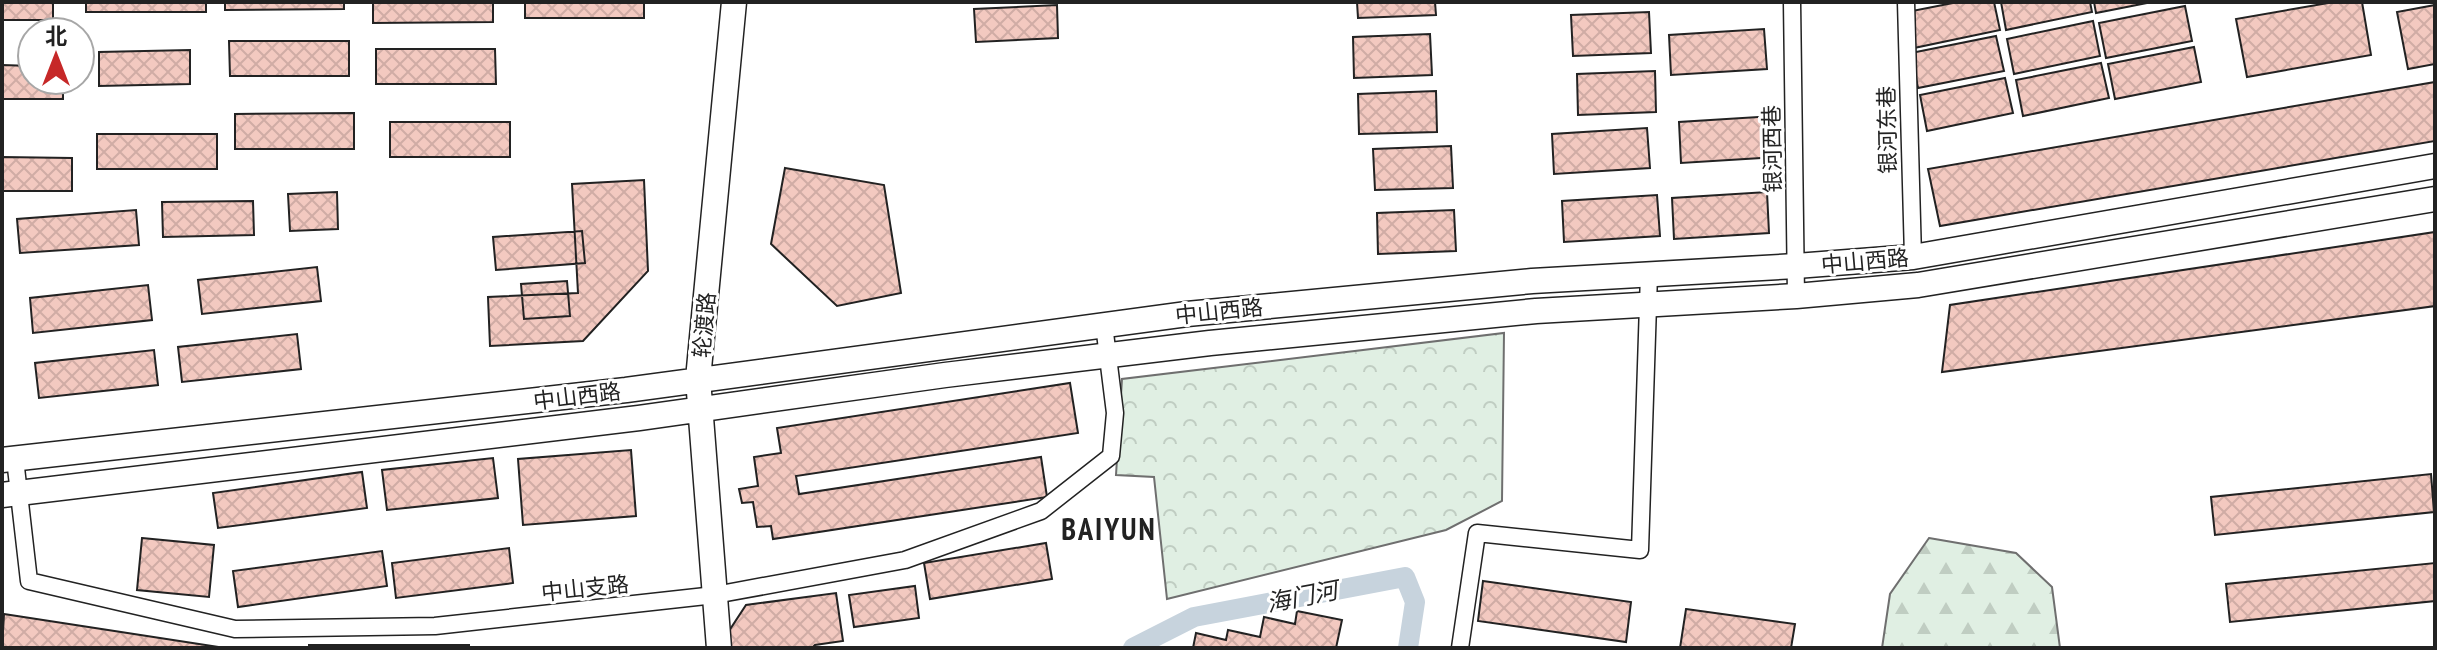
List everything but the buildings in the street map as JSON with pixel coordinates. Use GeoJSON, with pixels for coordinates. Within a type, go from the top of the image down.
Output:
{"type":"FeatureCollection","features":[{"type":"Feature","properties":{"kind":"main road","name":"轮渡路"},"geometry":{"type":"LineString","coordinates":[[719,648],[698,379],[734,2]]}},
{"type":"Feature","properties":{"kind":"main road","name":"中山西路"},"geometry":{"type":"LineString","coordinates":[[9,460],[626,390],[1187,314],[1532,281],[1913,257],[2435,166]]}},
{"type":"Feature","properties":{"kind":"main road","name":"中山西路"},"geometry":{"type":"LineString","coordinates":[[10,494],[700,410],[1226,341],[1536,311],[1796,296],[1918,285],[2435,199]]}},
{"type":"Feature","properties":{"kind":"street","name":"银河西巷"},"geometry":{"type":"LineString","coordinates":[[1792,2],[1796,296]]}},
{"type":"Feature","properties":{"kind":"street","name":"银河东巷"},"geometry":{"type":"LineString","coordinates":[[1906,2],[1913,257]]}},
{"type":"Feature","properties":{"kind":"street"},"geometry":{"type":"LineString","coordinates":[[1460,648],[1477,533],[1640,550],[1649,274]]}},
{"type":"Feature","properties":{"kind":"street","name":"中山支路"},"geometry":{"type":"LineString","coordinates":[[9,460],[10,494],[29,581],[235,629],[435,626],[715,595],[905,560],[1041,511],[1111,456],[1115,413],[1104,325]]}},
{"type":"Feature","properties":{"kind":"green space"},"geometry":{"type":"Polygon","coordinates":[[[1504,333],[1502,501],[1446,530],[1167,599],[1154,477],[1116,475],[1122,379],[1504,333]]]}},
{"type":"Feature","properties":{"kind":"green space"},"geometry":{"type":"Polygon","coordinates":[[[1929,538],[2016,553],[2052,587],[2060,648],[1882,648],[1890,594],[1929,538]]]}},
{"type":"Feature","properties":{"kind":"waterway","name":"海门河"},"geometry":{"type":"LineString","coordinates":[[1133,648],[1194,617],[1405,577],[1415,602],[1408,648]]}},
{"type":"Feature","properties":{"kind":"district","name":"BAIYUN"},"geometry":{"type":"Point","coordinates":[1109,530]}}]}
